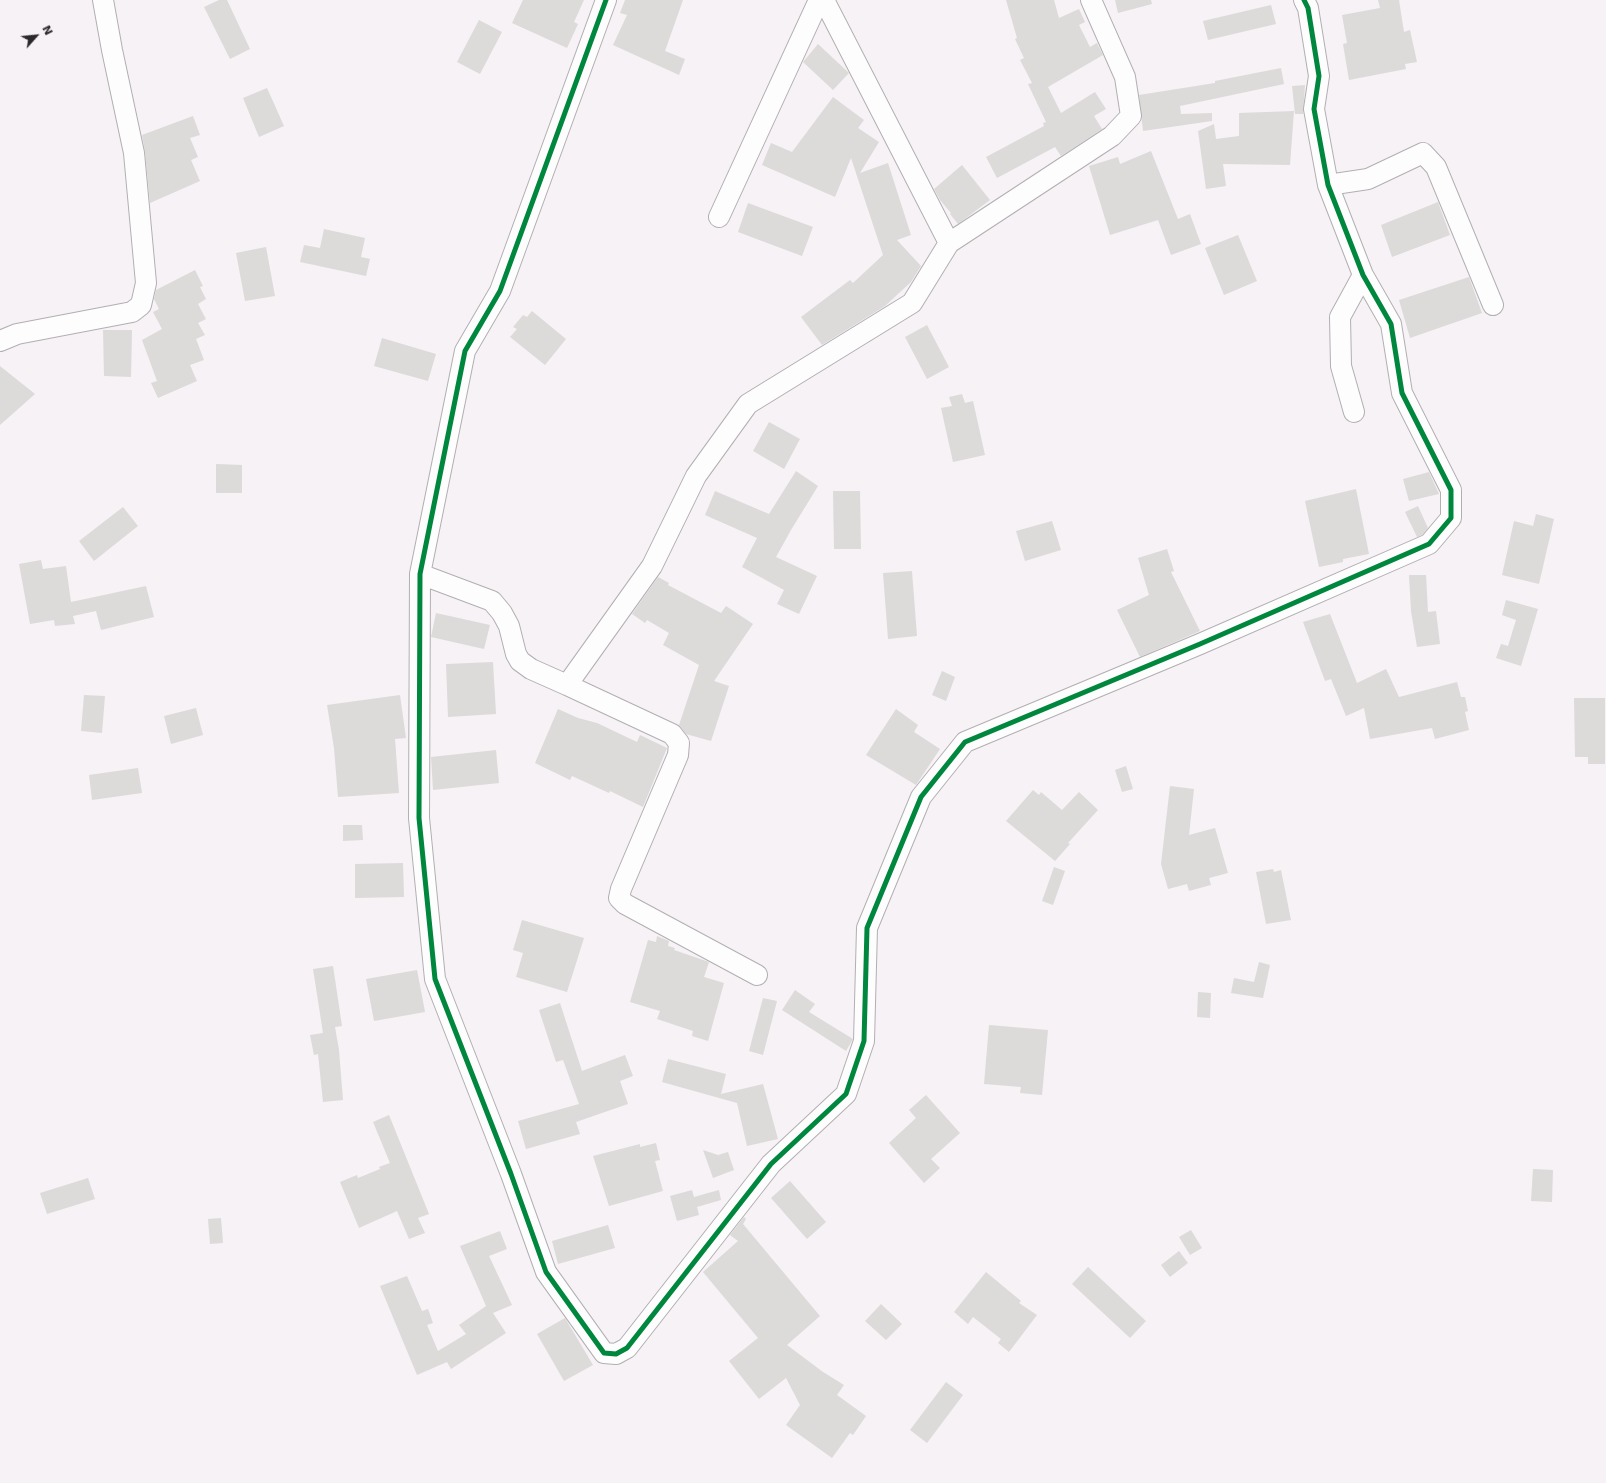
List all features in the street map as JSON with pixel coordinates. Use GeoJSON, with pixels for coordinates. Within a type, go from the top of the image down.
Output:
{"type":"FeatureCollection","features":[{"type":"Feature","properties":{"kind":"street"},"geometry":{"type":"LineString","coordinates":[[0,341],[17,334],[132,312],[141,306],[146,284],[134,153],[103,0]]}},
{"type":"Feature","properties":{"kind":"street"},"geometry":{"type":"LineString","coordinates":[[606,0],[500,291],[465,351],[420,574],[419,818],[435,979],[511,1174],[546,1272],[604,1353],[616,1354],[627,1348],[771,1164],[846,1094],[864,1041],[867,928],[921,797],[966,742],[1200,644],[1429,544],[1451,518],[1451,490],[1402,392],[1391,324],[1363,276],[1328,185],[1314,109],[1319,76],[1308,8],[1304,0]]}},
{"type":"Feature","properties":{"kind":"street"},"geometry":{"type":"LineString","coordinates":[[720,217],[819,0]]}},
{"type":"Feature","properties":{"kind":"street"},"geometry":{"type":"LineString","coordinates":[[824,0],[949,243]]}},
{"type":"Feature","properties":{"kind":"street"},"geometry":{"type":"LineString","coordinates":[[567,685],[652,566],[696,476],[748,404],[912,303],[949,243],[1112,136],[1131,116],[1126,78],[1091,0]]}},
{"type":"Feature","properties":{"kind":"street"},"geometry":{"type":"LineString","coordinates":[[1328,185],[1368,179],[1423,153],[1436,167],[1493,305]]}},
{"type":"Feature","properties":{"kind":"street"},"geometry":{"type":"LineString","coordinates":[[1354,412],[1341,366],[1340,317],[1363,276]]}},
{"type":"Feature","properties":{"kind":"street"},"geometry":{"type":"LineString","coordinates":[[420,574],[492,601],[502,613],[509,626],[516,654],[520,661],[531,669],[672,734],[679,744],[678,755],[621,889],[619,898],[625,904],[757,975]]}},
{"type":"Feature","properties":{"kind":"building"},"geometry":{"type":"Polygon","coordinates":[[[219,0],[227,0],[250,49],[230,59],[204,7],[219,0]]]}},
{"type":"Feature","properties":{"kind":"building"},"geometry":{"type":"Polygon","coordinates":[[[523,0],[584,0],[574,22],[578,24],[567,48],[512,23],[523,0]]]}},
{"type":"Feature","properties":{"kind":"building"},"geometry":{"type":"Polygon","coordinates":[[[625,0],[683,0],[665,51],[685,59],[679,75],[613,45],[627,15],[620,13],[625,0]]]}},
{"type":"Feature","properties":{"kind":"building"},"geometry":{"type":"Polygon","coordinates":[[[1006,0],[1054,0],[1059,18],[1079,9],[1085,22],[1079,25],[1090,47],[1097,43],[1103,55],[1048,87],[1061,113],[1095,92],[1106,109],[1094,116],[1102,129],[1061,156],[1055,147],[997,178],[986,157],[1044,126],[1043,123],[1046,122],[1028,84],[1032,83],[1020,60],[1024,58],[1015,39],[1017,38],[1006,0]]]}},
{"type":"Feature","properties":{"kind":"building"},"geometry":{"type":"Polygon","coordinates":[[[1115,0],[1151,0],[1152,4],[1118,13],[1115,0]]]}},
{"type":"Feature","properties":{"kind":"building"},"geometry":{"type":"Polygon","coordinates":[[[1378,0],[1399,0],[1404,32],[1410,30],[1417,62],[1405,64],[1406,69],[1349,80],[1343,44],[1347,43],[1342,15],[1380,8],[1378,0]]]}},
{"type":"Feature","properties":{"kind":"building"},"geometry":{"type":"Polygon","coordinates":[[[1271,5],[1276,24],[1208,40],[1203,21],[1271,5]]]}},
{"type":"Feature","properties":{"kind":"building"},"geometry":{"type":"Polygon","coordinates":[[[479,20],[502,32],[480,74],[457,62],[479,20]]]}},
{"type":"Feature","properties":{"kind":"building"},"geometry":{"type":"Polygon","coordinates":[[[818,44],[849,73],[833,90],[803,62],[818,44]]]}},
{"type":"Feature","properties":{"kind":"building"},"geometry":{"type":"Polygon","coordinates":[[[1281,68],[1284,84],[1180,106],[1181,114],[1212,113],[1212,121],[1143,131],[1139,95],[1215,83],[1215,81],[1281,68]]]}},
{"type":"Feature","properties":{"kind":"building"},"geometry":{"type":"Polygon","coordinates":[[[1305,85],[1303,114],[1295,114],[1292,86],[1305,85]]]}},
{"type":"Feature","properties":{"kind":"building"},"geometry":{"type":"Polygon","coordinates":[[[267,88],[284,126],[259,137],[243,98],[267,88]]]}},
{"type":"Feature","properties":{"kind":"building"},"geometry":{"type":"Polygon","coordinates":[[[833,97],[864,120],[858,128],[879,142],[860,173],[888,163],[911,235],[897,240],[921,266],[911,282],[885,306],[822,345],[801,317],[850,280],[853,283],[883,255],[851,158],[835,197],[762,165],[771,143],[792,152],[833,97]]]}},
{"type":"Feature","properties":{"kind":"building"},"geometry":{"type":"Polygon","coordinates":[[[1294,111],[1290,165],[1223,164],[1226,186],[1206,189],[1198,131],[1214,124],[1216,139],[1239,136],[1239,113],[1294,111]]]}},
{"type":"Feature","properties":{"kind":"building"},"geometry":{"type":"Polygon","coordinates":[[[193,116],[200,135],[190,138],[198,157],[191,160],[200,181],[150,203],[142,135],[193,116]]]}},
{"type":"Feature","properties":{"kind":"building"},"geometry":{"type":"Polygon","coordinates":[[[1151,151],[1178,219],[1190,214],[1201,244],[1171,255],[1158,220],[1110,235],[1089,166],[1118,157],[1120,164],[1151,151]]]}},
{"type":"Feature","properties":{"kind":"building"},"geometry":{"type":"Polygon","coordinates":[[[962,165],[990,200],[958,224],[940,200],[934,189],[962,165]]]}},
{"type":"Feature","properties":{"kind":"building"},"geometry":{"type":"Polygon","coordinates":[[[1438,202],[1450,235],[1392,257],[1381,225],[1438,202]]]}},
{"type":"Feature","properties":{"kind":"building"},"geometry":{"type":"Polygon","coordinates":[[[748,203],[813,227],[802,256],[738,232],[748,203]]]}},
{"type":"Feature","properties":{"kind":"building"},"geometry":{"type":"Polygon","coordinates":[[[324,229],[365,238],[361,257],[370,259],[366,276],[300,262],[304,245],[320,248],[324,229]]]}},
{"type":"Feature","properties":{"kind":"building"},"geometry":{"type":"Polygon","coordinates":[[[1238,235],[1257,281],[1224,295],[1205,248],[1238,235]]]}},
{"type":"Feature","properties":{"kind":"building"},"geometry":{"type":"Polygon","coordinates":[[[266,247],[275,296],[245,301],[236,253],[266,247]]]}},
{"type":"Feature","properties":{"kind":"building"},"geometry":{"type":"Polygon","coordinates":[[[195,270],[203,286],[200,287],[206,299],[198,304],[206,319],[198,323],[205,335],[196,339],[204,360],[190,365],[197,381],[158,398],[151,383],[157,381],[142,340],[162,329],[153,312],[159,309],[154,299],[156,290],[195,270]]]}},
{"type":"Feature","properties":{"kind":"building"},"geometry":{"type":"Polygon","coordinates":[[[1469,277],[1482,313],[1410,338],[1399,300],[1469,277]]]}},
{"type":"Feature","properties":{"kind":"building"},"geometry":{"type":"Polygon","coordinates":[[[532,311],[566,339],[545,365],[510,337],[517,329],[513,327],[523,315],[527,317],[532,311]]]}},
{"type":"Feature","properties":{"kind":"building"},"geometry":{"type":"Polygon","coordinates":[[[927,325],[949,367],[927,379],[905,337],[927,325]]]}},
{"type":"Feature","properties":{"kind":"building"},"geometry":{"type":"Polygon","coordinates":[[[103,330],[132,330],[131,377],[104,376],[103,330]]]}},
{"type":"Feature","properties":{"kind":"building"},"geometry":{"type":"Polygon","coordinates":[[[382,338],[436,354],[428,381],[374,366],[382,338]]]}},
{"type":"Feature","properties":{"kind":"building"},"geometry":{"type":"Polygon","coordinates":[[[0,366],[35,394],[0,425],[0,366]]]}},
{"type":"Feature","properties":{"kind":"building"},"geometry":{"type":"Polygon","coordinates":[[[962,394],[965,403],[973,401],[985,455],[953,462],[941,408],[952,406],[949,397],[962,394]]]}},
{"type":"Feature","properties":{"kind":"building"},"geometry":{"type":"Polygon","coordinates":[[[769,422],[800,439],[784,469],[753,451],[769,422]]]}},
{"type":"Feature","properties":{"kind":"building"},"geometry":{"type":"Polygon","coordinates":[[[216,464],[242,465],[242,493],[216,493],[216,464]]]}},
{"type":"Feature","properties":{"kind":"building"},"geometry":{"type":"Polygon","coordinates":[[[796,471],[818,486],[776,557],[817,576],[799,614],[777,604],[784,590],[742,567],[757,538],[705,515],[715,491],[769,514],[796,471]]]}},
{"type":"Feature","properties":{"kind":"building"},"geometry":{"type":"Polygon","coordinates":[[[1429,472],[1439,494],[1409,501],[1403,479],[1429,472]]]}},
{"type":"Feature","properties":{"kind":"building"},"geometry":{"type":"Polygon","coordinates":[[[1356,489],[1369,554],[1343,559],[1343,562],[1319,567],[1305,501],[1356,489]]]}},
{"type":"Feature","properties":{"kind":"building"},"geometry":{"type":"Polygon","coordinates":[[[833,491],[860,491],[861,549],[834,549],[833,491]]]}},
{"type":"Feature","properties":{"kind":"building"},"geometry":{"type":"Polygon","coordinates":[[[1418,506],[1428,528],[1422,535],[1417,537],[1405,512],[1418,506]]]}},
{"type":"Feature","properties":{"kind":"building"},"geometry":{"type":"Polygon","coordinates":[[[123,507],[138,526],[94,561],[79,541],[123,507]]]}},
{"type":"Feature","properties":{"kind":"building"},"geometry":{"type":"Polygon","coordinates":[[[1536,514],[1554,519],[1539,584],[1502,575],[1514,521],[1533,526],[1536,514]]]}},
{"type":"Feature","properties":{"kind":"building"},"geometry":{"type":"Polygon","coordinates":[[[1052,521],[1061,550],[1025,561],[1016,531],[1052,521]]]}},
{"type":"Feature","properties":{"kind":"building"},"geometry":{"type":"Polygon","coordinates":[[[1167,549],[1174,571],[1171,572],[1200,631],[1140,657],[1117,610],[1149,595],[1138,558],[1167,549]]]}},
{"type":"Feature","properties":{"kind":"building"},"geometry":{"type":"Polygon","coordinates":[[[41,560],[43,569],[66,566],[71,602],[146,586],[154,617],[101,630],[96,611],[73,616],[75,624],[55,626],[54,620],[30,624],[19,564],[41,560]]]}},
{"type":"Feature","properties":{"kind":"building"},"geometry":{"type":"Polygon","coordinates":[[[912,571],[917,636],[888,639],[883,573],[912,571]]]}},
{"type":"Feature","properties":{"kind":"building"},"geometry":{"type":"Polygon","coordinates":[[[1409,575],[1426,575],[1428,612],[1436,611],[1440,644],[1417,647],[1411,611],[1409,575]]]}},
{"type":"Feature","properties":{"kind":"building"},"geometry":{"type":"Polygon","coordinates":[[[658,577],[669,583],[668,585],[721,613],[726,606],[753,624],[714,681],[729,686],[711,741],[686,734],[679,725],[699,665],[663,645],[669,633],[647,620],[645,623],[632,614],[658,577]]]}},
{"type":"Feature","properties":{"kind":"building"},"geometry":{"type":"Polygon","coordinates":[[[1506,600],[1538,609],[1521,666],[1496,658],[1501,644],[1508,646],[1516,620],[1502,615],[1506,600]]]}},
{"type":"Feature","properties":{"kind":"building"},"geometry":{"type":"Polygon","coordinates":[[[436,613],[490,625],[484,649],[431,637],[436,613]]]}},
{"type":"Feature","properties":{"kind":"building"},"geometry":{"type":"Polygon","coordinates":[[[1330,614],[1357,683],[1386,669],[1399,697],[1457,682],[1461,697],[1465,697],[1468,711],[1465,712],[1469,730],[1435,739],[1432,728],[1370,739],[1364,708],[1346,716],[1331,679],[1325,681],[1303,622],[1330,614]]]}},
{"type":"Feature","properties":{"kind":"building"},"geometry":{"type":"Polygon","coordinates":[[[493,662],[496,714],[448,717],[446,664],[493,662]]]}},
{"type":"Feature","properties":{"kind":"building"},"geometry":{"type":"Polygon","coordinates":[[[942,671],[955,677],[946,701],[932,695],[942,671]]]}},
{"type":"Feature","properties":{"kind":"building"},"geometry":{"type":"Polygon","coordinates":[[[84,695],[105,696],[102,733],[81,731],[84,695]]]}},
{"type":"Feature","properties":{"kind":"building"},"geometry":{"type":"Polygon","coordinates":[[[400,695],[406,738],[395,739],[399,793],[338,797],[334,748],[327,705],[400,695]]]}},
{"type":"Feature","properties":{"kind":"building"},"geometry":{"type":"Polygon","coordinates":[[[1574,698],[1605,698],[1605,764],[1588,764],[1588,757],[1575,757],[1574,698]]]}},
{"type":"Feature","properties":{"kind":"building"},"geometry":{"type":"Polygon","coordinates":[[[196,708],[203,735],[171,744],[164,716],[196,708]]]}},
{"type":"Feature","properties":{"kind":"building"},"geometry":{"type":"Polygon","coordinates":[[[558,709],[578,718],[597,723],[637,742],[640,735],[667,748],[643,807],[610,791],[609,793],[572,776],[570,780],[535,763],[558,709]]]}},
{"type":"Feature","properties":{"kind":"building"},"geometry":{"type":"Polygon","coordinates":[[[896,709],[918,725],[914,732],[940,749],[916,785],[866,755],[896,709]]]}},
{"type":"Feature","properties":{"kind":"building"},"geometry":{"type":"Polygon","coordinates":[[[496,750],[499,783],[433,790],[431,757],[496,750]]]}},
{"type":"Feature","properties":{"kind":"building"},"geometry":{"type":"Polygon","coordinates":[[[1126,766],[1133,789],[1122,792],[1115,770],[1126,766]]]}},
{"type":"Feature","properties":{"kind":"building"},"geometry":{"type":"Polygon","coordinates":[[[138,768],[142,793],[92,800],[89,775],[138,768]]]}},
{"type":"Feature","properties":{"kind":"building"},"geometry":{"type":"Polygon","coordinates":[[[1170,786],[1194,789],[1189,835],[1215,828],[1228,873],[1209,878],[1211,885],[1189,891],[1187,884],[1168,889],[1161,864],[1170,786]]]}},
{"type":"Feature","properties":{"kind":"building"},"geometry":{"type":"Polygon","coordinates":[[[1033,790],[1039,795],[1041,792],[1062,810],[1079,792],[1098,810],[1068,843],[1070,844],[1055,861],[1006,821],[1033,790]]]}},
{"type":"Feature","properties":{"kind":"building"},"geometry":{"type":"Polygon","coordinates":[[[343,825],[362,825],[363,840],[343,841],[343,825]]]}},
{"type":"Feature","properties":{"kind":"building"},"geometry":{"type":"Polygon","coordinates":[[[403,863],[404,897],[355,898],[355,864],[403,863]]]}},
{"type":"Feature","properties":{"kind":"building"},"geometry":{"type":"Polygon","coordinates":[[[1054,867],[1065,871],[1053,905],[1042,901],[1054,867]]]}},
{"type":"Feature","properties":{"kind":"building"},"geometry":{"type":"Polygon","coordinates":[[[1273,869],[1274,872],[1281,870],[1291,920],[1266,924],[1256,872],[1273,869]]]}},
{"type":"Feature","properties":{"kind":"building"},"geometry":{"type":"Polygon","coordinates":[[[522,920],[584,938],[567,992],[516,977],[523,953],[513,950],[522,920]]]}},
{"type":"Feature","properties":{"kind":"building"},"geometry":{"type":"Polygon","coordinates":[[[657,936],[669,941],[668,946],[675,948],[674,950],[709,962],[704,977],[724,983],[708,1041],[692,1036],[693,1031],[657,1019],[660,1011],[630,1002],[648,940],[656,942],[657,936]]]}},
{"type":"Feature","properties":{"kind":"building"},"geometry":{"type":"Polygon","coordinates":[[[1259,962],[1270,965],[1263,998],[1231,993],[1234,978],[1254,982],[1259,962]]]}},
{"type":"Feature","properties":{"kind":"building"},"geometry":{"type":"Polygon","coordinates":[[[333,966],[342,1026],[335,1027],[339,1050],[343,1100],[323,1102],[318,1054],[314,1055],[310,1035],[323,1033],[313,969],[333,966]]]}},
{"type":"Feature","properties":{"kind":"building"},"geometry":{"type":"Polygon","coordinates":[[[417,970],[425,1012],[374,1021],[366,979],[417,970]]]}},
{"type":"Feature","properties":{"kind":"building"},"geometry":{"type":"Polygon","coordinates":[[[795,990],[815,1004],[809,1012],[853,1039],[846,1051],[782,1010],[795,990]]]}},
{"type":"Feature","properties":{"kind":"building"},"geometry":{"type":"Polygon","coordinates":[[[1198,992],[1211,993],[1210,1018],[1197,1017],[1198,992]]]}},
{"type":"Feature","properties":{"kind":"building"},"geometry":{"type":"Polygon","coordinates":[[[763,998],[777,1001],[763,1055],[749,1051],[763,998]]]}},
{"type":"Feature","properties":{"kind":"building"},"geometry":{"type":"Polygon","coordinates":[[[560,1003],[582,1071],[625,1055],[633,1076],[620,1081],[628,1104],[576,1122],[580,1134],[526,1149],[518,1121],[579,1104],[563,1060],[556,1062],[539,1010],[560,1003]]]}},
{"type":"Feature","properties":{"kind":"building"},"geometry":{"type":"Polygon","coordinates":[[[989,1025],[1048,1030],[1042,1095],[1020,1093],[1021,1087],[984,1084],[989,1025]]]}},
{"type":"Feature","properties":{"kind":"building"},"geometry":{"type":"Polygon","coordinates":[[[668,1059],[726,1074],[721,1094],[763,1084],[778,1139],[747,1146],[737,1103],[662,1082],[668,1059]]]}},
{"type":"Feature","properties":{"kind":"building"},"geometry":{"type":"Polygon","coordinates":[[[926,1095],[960,1133],[931,1159],[940,1168],[924,1183],[889,1143],[916,1118],[909,1110],[926,1095]]]}},
{"type":"Feature","properties":{"kind":"building"},"geometry":{"type":"Polygon","coordinates":[[[389,1115],[429,1214],[418,1218],[425,1233],[409,1239],[397,1211],[359,1228],[340,1182],[357,1175],[358,1178],[390,1163],[373,1122],[389,1115]]]}},
{"type":"Feature","properties":{"kind":"building"},"geometry":{"type":"Polygon","coordinates":[[[656,1143],[660,1160],[655,1161],[663,1191],[609,1206],[593,1156],[640,1144],[640,1147],[656,1143]]]}},
{"type":"Feature","properties":{"kind":"building"},"geometry":{"type":"Polygon","coordinates":[[[703,1150],[718,1155],[728,1152],[734,1170],[713,1178],[703,1150]]]}},
{"type":"Feature","properties":{"kind":"building"},"geometry":{"type":"Polygon","coordinates":[[[1533,1169],[1553,1170],[1552,1202],[1531,1201],[1533,1169]]]}},
{"type":"Feature","properties":{"kind":"building"},"geometry":{"type":"Polygon","coordinates":[[[88,1178],[95,1199],[47,1214],[40,1193],[88,1178]]]}},
{"type":"Feature","properties":{"kind":"building"},"geometry":{"type":"Polygon","coordinates":[[[790,1181],[826,1222],[807,1239],[771,1198],[790,1181]]]}},
{"type":"Feature","properties":{"kind":"building"},"geometry":{"type":"Polygon","coordinates":[[[692,1190],[694,1197],[719,1190],[721,1200],[697,1207],[699,1215],[677,1221],[670,1196],[692,1190]]]}},
{"type":"Feature","properties":{"kind":"building"},"geometry":{"type":"Polygon","coordinates":[[[744,1217],[746,1219],[743,1224],[820,1316],[787,1345],[823,1372],[844,1385],[837,1395],[866,1416],[853,1435],[850,1433],[832,1458],[786,1425],[800,1405],[786,1378],[759,1399],[729,1361],[758,1338],[703,1272],[738,1241],[730,1235],[744,1217]]]}},
{"type":"Feature","properties":{"kind":"building"},"geometry":{"type":"Polygon","coordinates":[[[221,1218],[223,1243],[210,1244],[208,1219],[221,1218]]]}},
{"type":"Feature","properties":{"kind":"building"},"geometry":{"type":"Polygon","coordinates":[[[608,1225],[615,1248],[558,1264],[552,1241],[608,1225]]]}},
{"type":"Feature","properties":{"kind":"building"},"geometry":{"type":"Polygon","coordinates":[[[1191,1230],[1202,1248],[1190,1255],[1179,1237],[1191,1230]]]}},
{"type":"Feature","properties":{"kind":"building"},"geometry":{"type":"Polygon","coordinates":[[[500,1231],[507,1249],[489,1256],[512,1305],[493,1313],[506,1333],[451,1369],[447,1362],[417,1375],[380,1286],[407,1276],[422,1311],[428,1309],[433,1323],[427,1325],[438,1351],[466,1334],[459,1325],[486,1306],[460,1246],[500,1231]]]}},
{"type":"Feature","properties":{"kind":"building"},"geometry":{"type":"Polygon","coordinates":[[[1179,1251],[1188,1263],[1170,1277],[1161,1265],[1179,1251]]]}},
{"type":"Feature","properties":{"kind":"building"},"geometry":{"type":"Polygon","coordinates":[[[1088,1267],[1146,1321],[1130,1338],[1072,1284],[1088,1267]]]}},
{"type":"Feature","properties":{"kind":"building"},"geometry":{"type":"Polygon","coordinates":[[[986,1272],[1021,1301],[1019,1303],[1037,1315],[1009,1352],[998,1343],[1001,1339],[973,1317],[968,1324],[954,1312],[986,1272]]]}},
{"type":"Feature","properties":{"kind":"building"},"geometry":{"type":"Polygon","coordinates":[[[881,1304],[902,1324],[886,1340],[865,1321],[881,1304]]]}},
{"type":"Feature","properties":{"kind":"building"},"geometry":{"type":"Polygon","coordinates":[[[565,1318],[593,1365],[564,1381],[537,1334],[565,1318]]]}},
{"type":"Feature","properties":{"kind":"building"},"geometry":{"type":"Polygon","coordinates":[[[946,1382],[963,1395],[927,1443],[910,1430],[946,1382]]]}},
{"type":"Feature","properties":{"kind":"cycle path"},"geometry":{"type":"LineString","coordinates":[[606,0],[500,291],[465,351],[420,574],[419,818],[435,979],[511,1174],[546,1272],[604,1353],[616,1354],[627,1348],[771,1164],[846,1094],[864,1041],[867,928],[921,797],[965,742],[1200,644],[1429,544],[1451,518],[1451,490],[1402,393],[1391,324],[1363,275],[1328,185],[1314,109],[1319,76],[1308,8],[1304,0]]}}]}
